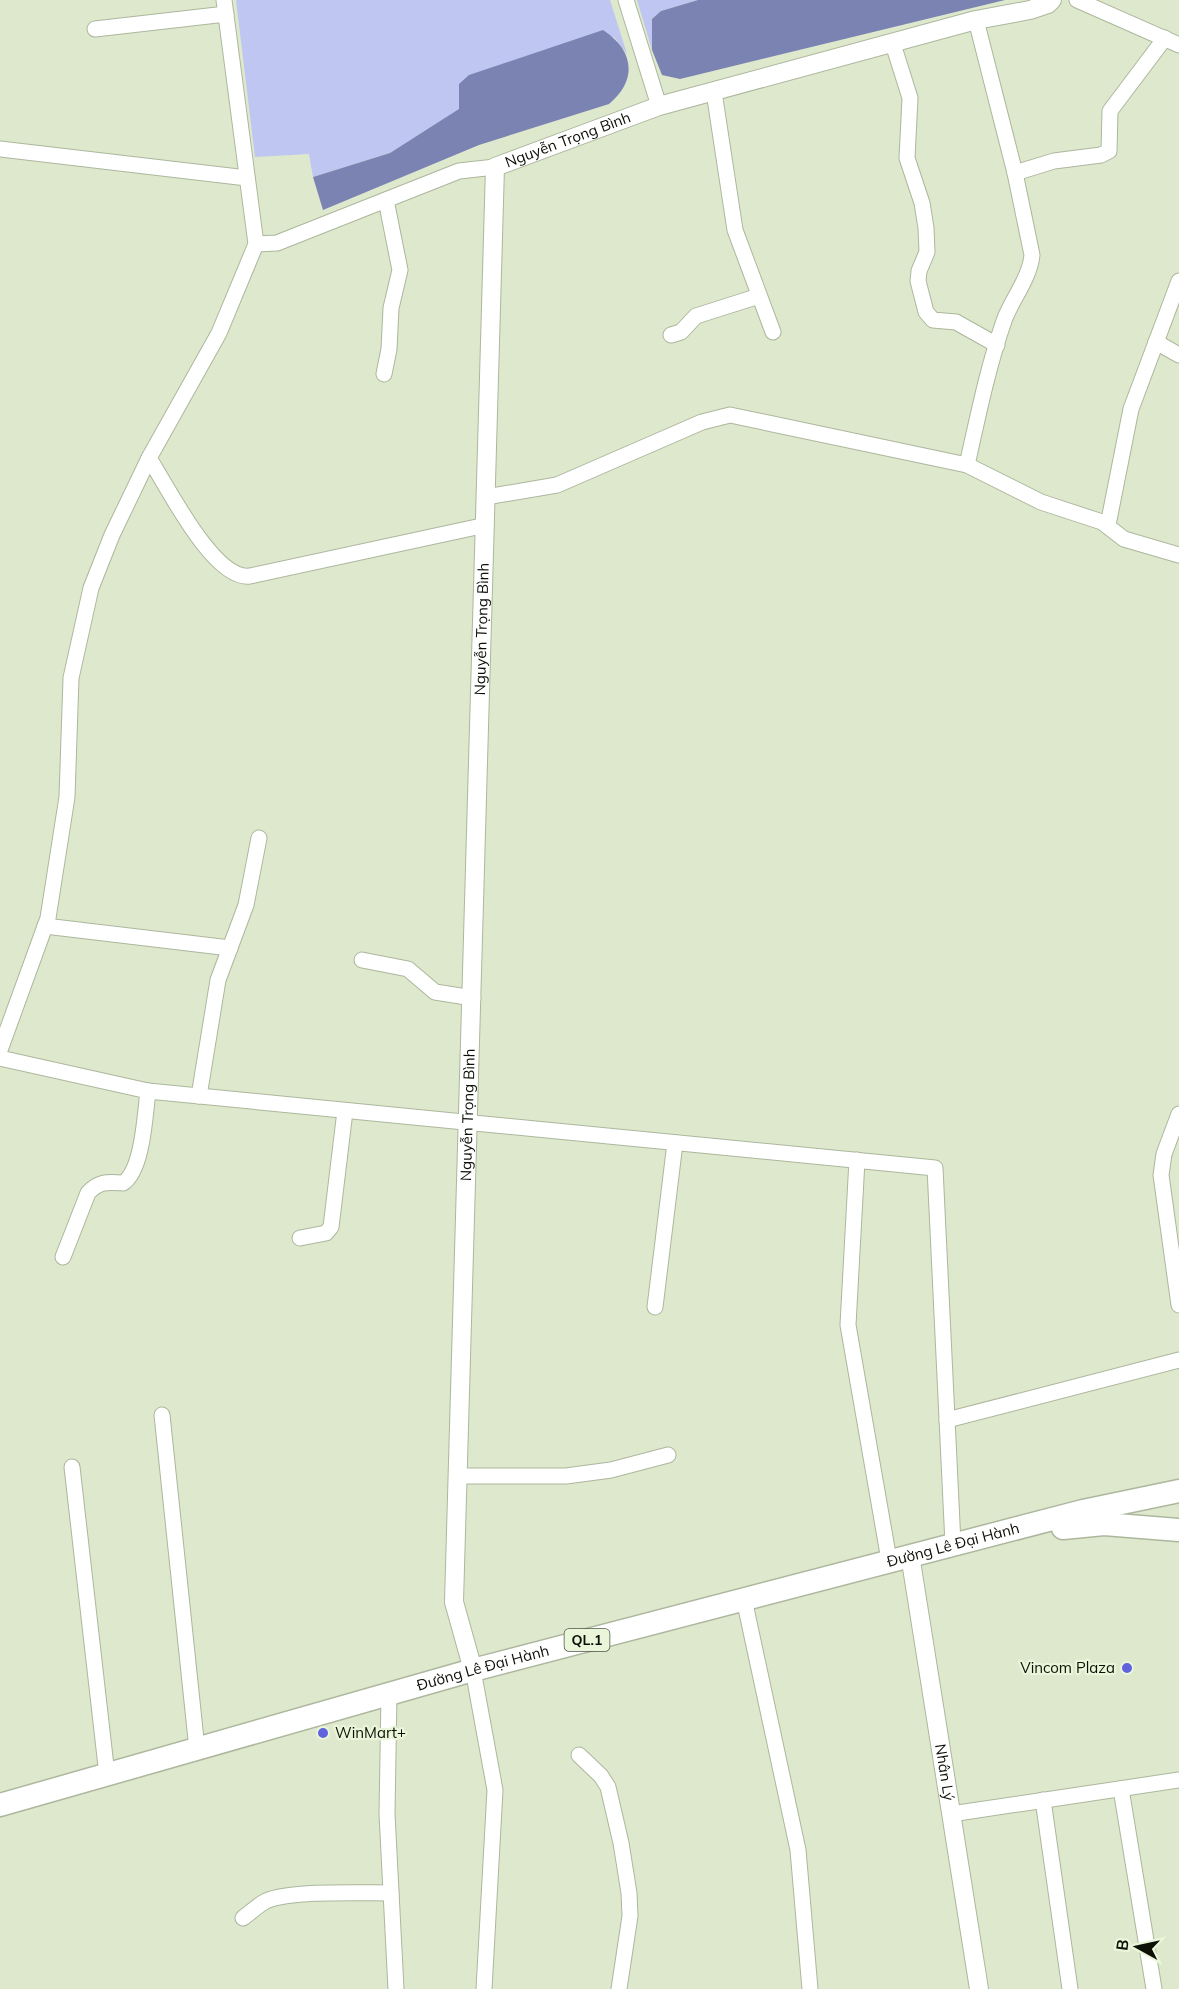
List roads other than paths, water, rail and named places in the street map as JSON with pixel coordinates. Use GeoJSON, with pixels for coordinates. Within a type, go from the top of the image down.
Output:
{"type":"FeatureCollection","features":[{"type":"Feature","properties":{"kind":"main road","name":"Đường Lê Đại Hành"},"geometry":{"type":"LineString","coordinates":[[0,1805],[473,1670],[1083,1511],[1179,1491]]}},
{"type":"Feature","properties":{"kind":"main road"},"geometry":{"type":"LineString","coordinates":[[993,1534],[1104,1524],[1179,1530]]}},
{"type":"Feature","properties":{"kind":"street"},"geometry":{"type":"LineString","coordinates":[[626,0],[659,106]]}},
{"type":"Feature","properties":{"kind":"street","name":"Nguyễn Trọng Bình"},"geometry":{"type":"LineString","coordinates":[[473,1670],[454,1602],[495,167],[659,106],[976,20],[1030,10],[1048,4],[1052,0]]}},
{"type":"Feature","properties":{"kind":"street"},"geometry":{"type":"LineString","coordinates":[[1077,0],[1179,45]]}},
{"type":"Feature","properties":{"kind":"street"},"geometry":{"type":"LineString","coordinates":[[0,1050],[45,926],[67,797],[71,678],[91,588],[112,535],[150,458],[219,333],[256,244],[225,7],[95,29]]}},
{"type":"Feature","properties":{"kind":"street"},"geometry":{"type":"LineString","coordinates":[[967,465],[997,345],[1014,297],[1031,262],[1032,250],[976,20]]}},
{"type":"Feature","properties":{"kind":"street"},"geometry":{"type":"LineString","coordinates":[[1015,173],[1054,161],[1101,155],[1108,151],[1110,111],[1165,38]]}},
{"type":"Feature","properties":{"kind":"street"},"geometry":{"type":"LineString","coordinates":[[893,44],[910,98],[907,159],[922,203],[926,228],[927,252],[919,271],[918,281],[926,312],[933,320],[956,322],[997,345]]}},
{"type":"Feature","properties":{"kind":"street"},"geometry":{"type":"LineString","coordinates":[[714,92],[731,211],[772,332]]}},
{"type":"Feature","properties":{"kind":"street"},"geometry":{"type":"LineString","coordinates":[[0,149],[247,178]]}},
{"type":"Feature","properties":{"kind":"street"},"geometry":{"type":"LineString","coordinates":[[256,244],[277,243],[459,171],[495,167]]}},
{"type":"Feature","properties":{"kind":"street"},"geometry":{"type":"LineString","coordinates":[[384,374],[389,349],[391,308],[400,270],[386,200]]}},
{"type":"Feature","properties":{"kind":"street"},"geometry":{"type":"LineString","coordinates":[[1108,525],[1131,409],[1179,281]]}},
{"type":"Feature","properties":{"kind":"street"},"geometry":{"type":"LineString","coordinates":[[671,335],[681,332],[696,315],[759,296]]}},
{"type":"Feature","properties":{"kind":"street"},"geometry":{"type":"LineString","coordinates":[[1156,342],[1179,355]]}},
{"type":"Feature","properties":{"kind":"street"},"geometry":{"type":"LineString","coordinates":[[486,497],[557,485],[723,416],[747,418],[967,465],[1041,502],[1108,525],[1124,539],[1179,555]]}},
{"type":"Feature","properties":{"kind":"street"},"geometry":{"type":"LineString","coordinates":[[150,458],[195,533],[222,566],[239,576],[250,576],[486,525]]}},
{"type":"Feature","properties":{"kind":"street"},"geometry":{"type":"LineString","coordinates":[[199,1096],[212,1006],[246,905],[259,838]]}},
{"type":"Feature","properties":{"kind":"street"},"geometry":{"type":"LineString","coordinates":[[45,926],[230,948]]}},
{"type":"Feature","properties":{"kind":"street"},"geometry":{"type":"LineString","coordinates":[[362,960],[408,969],[435,992],[472,998]]}},
{"type":"Feature","properties":{"kind":"street"},"geometry":{"type":"LineString","coordinates":[[0,1058],[148,1091],[935,1168],[953,1544]]}},
{"type":"Feature","properties":{"kind":"street"},"geometry":{"type":"LineString","coordinates":[[63,1257],[88,1192],[96,1184],[123,1183],[132,1175],[138,1156],[148,1091]]}},
{"type":"Feature","properties":{"kind":"street"},"geometry":{"type":"LineString","coordinates":[[300,1238],[326,1233],[331,1227],[345,1111]]}},
{"type":"Feature","properties":{"kind":"street"},"geometry":{"type":"LineString","coordinates":[[1179,1114],[1164,1154],[1161,1175],[1179,1305]]}},
{"type":"Feature","properties":{"kind":"street"},"geometry":{"type":"LineString","coordinates":[[655,1307],[675,1143]]}},
{"type":"Feature","properties":{"kind":"street"},"geometry":{"type":"LineString","coordinates":[[857,1160],[848,1325],[899,1558]]}},
{"type":"Feature","properties":{"kind":"street"},"geometry":{"type":"LineString","coordinates":[[947,1420],[1179,1360]]}},
{"type":"Feature","properties":{"kind":"street"},"geometry":{"type":"LineString","coordinates":[[162,1415],[197,1749]]}},
{"type":"Feature","properties":{"kind":"street"},"geometry":{"type":"LineString","coordinates":[[458,1476],[566,1476],[610,1470],[668,1455]]}},
{"type":"Feature","properties":{"kind":"street"},"geometry":{"type":"LineString","coordinates":[[72,1467],[107,1775]]}},
{"type":"Feature","properties":{"kind":"street","name":"Nhân Lý"},"geometry":{"type":"LineString","coordinates":[[899,1558],[951,1814],[979,1989]]}},
{"type":"Feature","properties":{"kind":"street"},"geometry":{"type":"LineString","coordinates":[[744,1599],[798,1850],[810,1989]]}},
{"type":"Feature","properties":{"kind":"street"},"geometry":{"type":"LineString","coordinates":[[473,1670],[495,1790],[484,1989]]}},
{"type":"Feature","properties":{"kind":"street"},"geometry":{"type":"LineString","coordinates":[[389,1694],[387,1814],[396,1989]]}},
{"type":"Feature","properties":{"kind":"street"},"geometry":{"type":"LineString","coordinates":[[579,1755],[601,1776],[608,1787],[624,1863],[630,1916],[618,1989]]}},
{"type":"Feature","properties":{"kind":"street"},"geometry":{"type":"LineString","coordinates":[[951,1814],[1179,1781]]}},
{"type":"Feature","properties":{"kind":"street"},"geometry":{"type":"LineString","coordinates":[[1121,1789],[1154,1989]]}},
{"type":"Feature","properties":{"kind":"street"},"geometry":{"type":"LineString","coordinates":[[1042,1800],[1070,1989]]}},
{"type":"Feature","properties":{"kind":"street"},"geometry":{"type":"LineString","coordinates":[[243,1918],[266,1901],[285,1897],[342,1893],[391,1893]]}},
{"type":"Feature","properties":{"kind":"place","name":"Vincom Plaza"},"geometry":{"type":"Point","coordinates":[1127,1668]}},
{"type":"Feature","properties":{"kind":"place","name":"WinMart+"},"geometry":{"type":"Point","coordinates":[323,1733]}}]}
